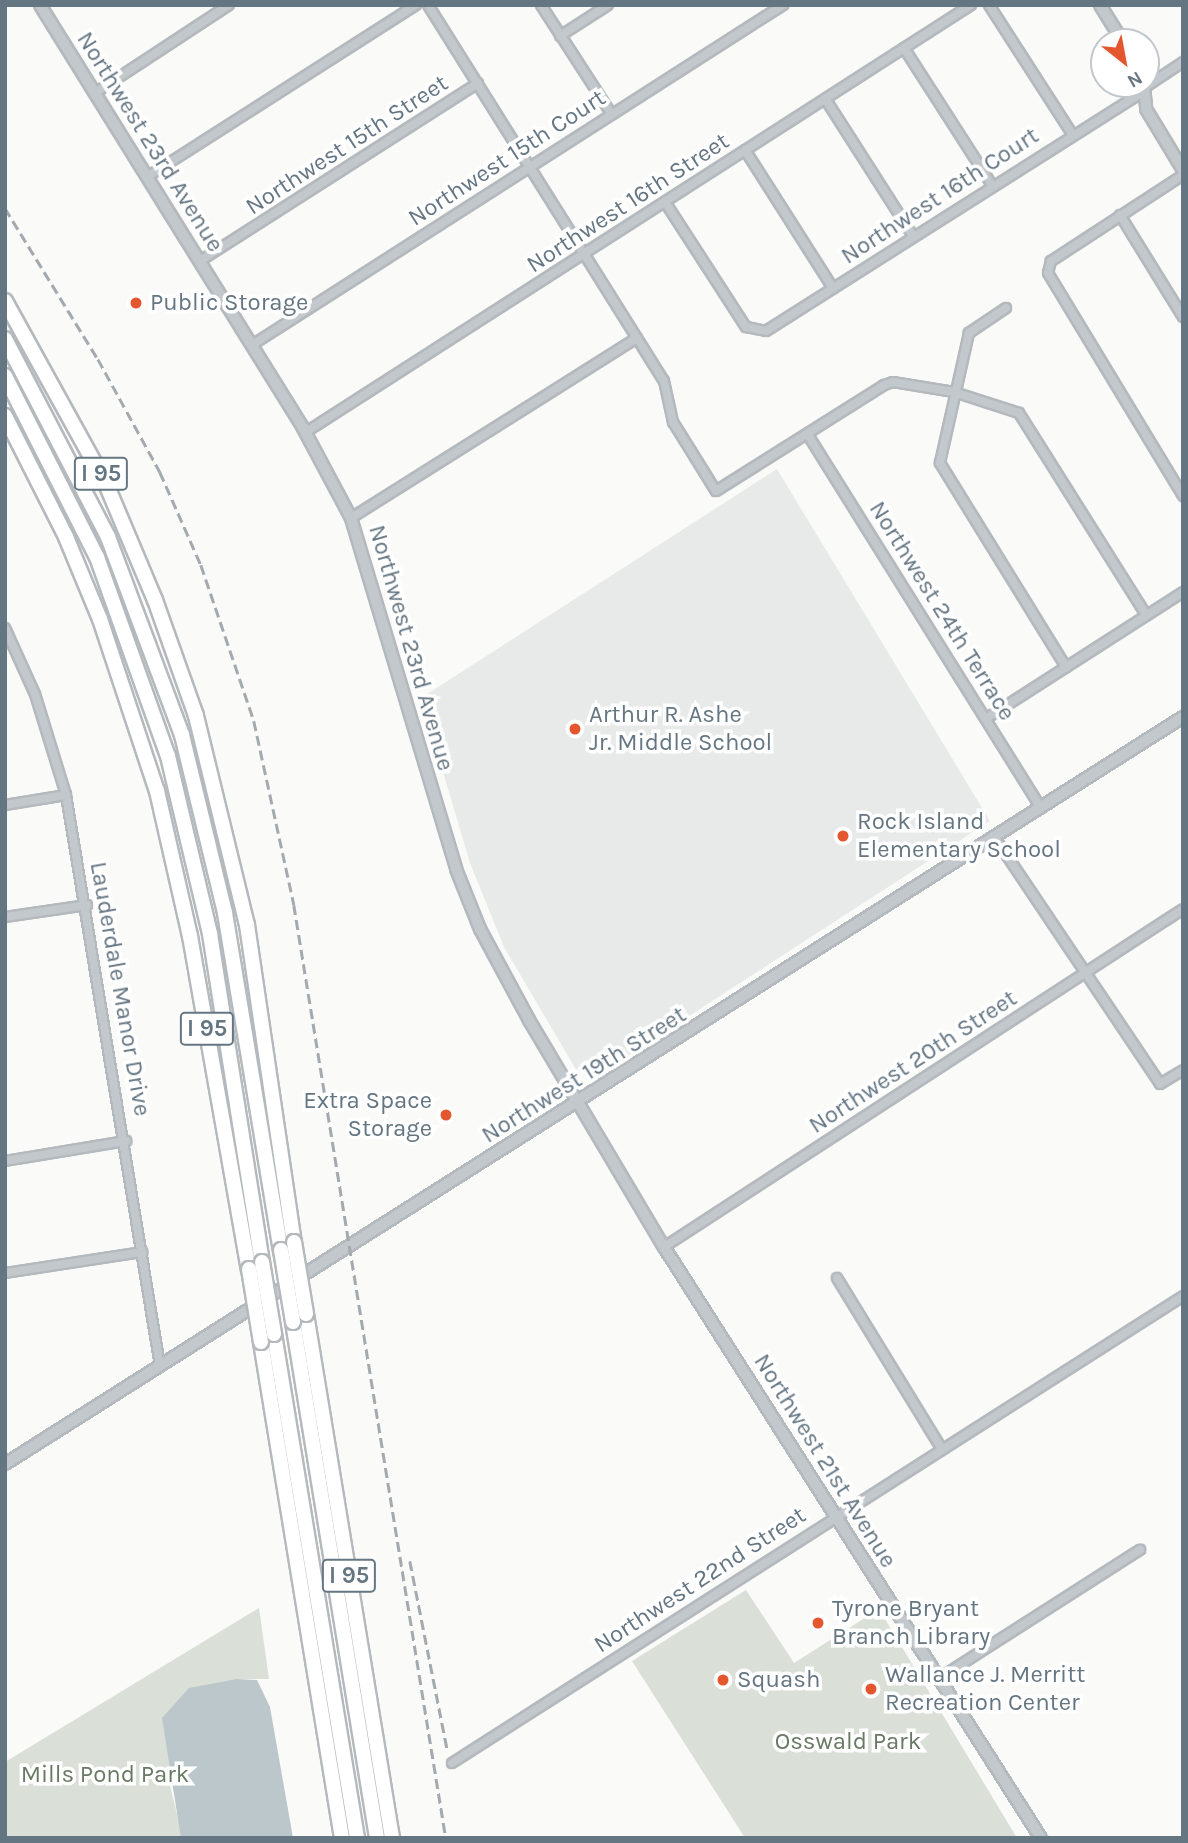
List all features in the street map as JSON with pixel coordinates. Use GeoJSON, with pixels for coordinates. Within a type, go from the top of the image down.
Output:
{"type":"FeatureCollection","features":[{"type":"Feature","properties":{"kind":"highway","name":"I 95"},"geometry":{"type":"LineString","coordinates":[[5,301],[98,468],[177,658],[213,773],[242,895],[299,1318],[392,1838]]}},
{"type":"Feature","properties":{"kind":"highway"},"geometry":{"type":"LineString","coordinates":[[5,339],[108,537],[177,658]]}},
{"type":"Feature","properties":{"kind":"highway"},"geometry":{"type":"LineString","coordinates":[[5,376],[97,557],[168,756],[210,934],[357,1838]]}},
{"type":"Feature","properties":{"kind":"highway"},"geometry":{"type":"LineString","coordinates":[[15,394],[66,537]]}},
{"type":"Feature","properties":{"kind":"highway","name":"I 95"},"geometry":{"type":"LineString","coordinates":[[5,416],[66,537],[128,694],[167,829],[249,1269],[342,1838]]}},
{"type":"Feature","properties":{"kind":"highway"},"geometry":{"type":"LineString","coordinates":[[108,537],[173,707],[213,853],[288,1246]]}},
{"type":"Feature","properties":{"kind":"highway"},"geometry":{"type":"LineString","coordinates":[[299,1318],[377,1838]]}},
{"type":"Feature","properties":{"kind":"street"},"geometry":{"type":"LineString","coordinates":[[95,93],[229,5]]}},
{"type":"Feature","properties":{"kind":"street"},"geometry":{"type":"LineString","coordinates":[[147,177],[416,5]]}},
{"type":"Feature","properties":{"kind":"street"},"geometry":{"type":"LineString","coordinates":[[428,5],[586,253],[664,382],[673,422],[716,491],[893,382],[954,392],[1019,413],[1146,615]]}},
{"type":"Feature","properties":{"kind":"street"},"geometry":{"type":"LineString","coordinates":[[541,5],[611,113]]}},
{"type":"Feature","properties":{"kind":"street"},"geometry":{"type":"LineString","coordinates":[[560,36],[608,5]]}},
{"type":"Feature","properties":{"kind":"street","name":"Northwest 15th Court"},"geometry":{"type":"LineString","coordinates":[[252,345],[783,5]]}},
{"type":"Feature","properties":{"kind":"street","name":"Northwest 16th Street"},"geometry":{"type":"LineString","coordinates":[[306,432],[971,5]]}},
{"type":"Feature","properties":{"kind":"street"},"geometry":{"type":"LineString","coordinates":[[989,5],[1072,134]]}},
{"type":"Feature","properties":{"kind":"street"},"geometry":{"type":"LineString","coordinates":[[1100,5],[1114,28]]}},
{"type":"Feature","properties":{"kind":"street","name":"Northwest 23rd Avenue"},"geometry":{"type":"LineString","coordinates":[[41,6],[306,432],[351,518],[456,869],[480,929],[578,1104]]}},
{"type":"Feature","properties":{"kind":"street"},"geometry":{"type":"LineString","coordinates":[[904,47],[992,185]]}},
{"type":"Feature","properties":{"kind":"street","name":"Northwest 16th Court"},"geometry":{"type":"LineString","coordinates":[[1160,77],[1183,62]]}},
{"type":"Feature","properties":{"kind":"street","name":"Northwest 15th Street"},"geometry":{"type":"LineString","coordinates":[[200,261],[478,83]]}},
{"type":"Feature","properties":{"kind":"street","name":"Northwest 16th Court"},"geometry":{"type":"LineString","coordinates":[[665,202],[746,327],[766,331],[1128,98]]}},
{"type":"Feature","properties":{"kind":"street"},"geometry":{"type":"LineString","coordinates":[[1145,98],[1146,109],[1183,170]]}},
{"type":"Feature","properties":{"kind":"street"},"geometry":{"type":"LineString","coordinates":[[825,100],[913,236]]}},
{"type":"Feature","properties":{"kind":"street"},"geometry":{"type":"LineString","coordinates":[[744,150],[833,288]]}},
{"type":"Feature","properties":{"kind":"street"},"geometry":{"type":"LineString","coordinates":[[1183,176],[1051,261],[1048,273],[1054,289],[1183,496]]}},
{"type":"Feature","properties":{"kind":"street"},"geometry":{"type":"LineString","coordinates":[[1120,215],[1183,317]]}},
{"type":"Feature","properties":{"kind":"street"},"geometry":{"type":"LineString","coordinates":[[1006,308],[971,330],[954,392],[940,463],[1066,667]]}},
{"type":"Feature","properties":{"kind":"street"},"geometry":{"type":"LineString","coordinates":[[351,518],[637,338]]}},
{"type":"Feature","properties":{"kind":"street","name":"Northwest 24th Terrace"},"geometry":{"type":"LineString","coordinates":[[808,435],[1041,808]]}},
{"type":"Feature","properties":{"kind":"street"},"geometry":{"type":"LineString","coordinates":[[987,718],[1183,592]]}},
{"type":"Feature","properties":{"kind":"street","name":"Lauderdale Manor Drive"},"geometry":{"type":"LineString","coordinates":[[5,628],[35,694],[66,795],[126,1141],[160,1366]]}},
{"type":"Feature","properties":{"kind":"street","name":"Northwest 19th Street"},"geometry":{"type":"LineString","coordinates":[[5,1464],[578,1104],[1183,716]]}},
{"type":"Feature","properties":{"kind":"street"},"geometry":{"type":"LineString","coordinates":[[5,805],[66,795]]}},
{"type":"Feature","properties":{"kind":"street"},"geometry":{"type":"LineString","coordinates":[[995,838],[1084,972],[1092,977],[1160,1084],[1183,1069]]}},
{"type":"Feature","properties":{"kind":"street"},"geometry":{"type":"LineString","coordinates":[[5,917],[87,905]]}},
{"type":"Feature","properties":{"kind":"street","name":"Northwest 20th Street"},"geometry":{"type":"LineString","coordinates":[[664,1247],[1183,909]]}},
{"type":"Feature","properties":{"kind":"street","name":"Northwest 21st Avenue"},"geometry":{"type":"LineString","coordinates":[[578,1104],[664,1247],[1041,1838]]}},
{"type":"Feature","properties":{"kind":"street"},"geometry":{"type":"LineString","coordinates":[[5,1161],[126,1141]]}},
{"type":"Feature","properties":{"kind":"street"},"geometry":{"type":"LineString","coordinates":[[5,1273],[142,1252]]}},
{"type":"Feature","properties":{"kind":"street"},"geometry":{"type":"LineString","coordinates":[[837,1278],[941,1448]]}},
{"type":"Feature","properties":{"kind":"street","name":"Northwest 22nd Street"},"geometry":{"type":"LineString","coordinates":[[452,1763],[836,1514],[1183,1296]]}},
{"type":"Feature","properties":{"kind":"street"},"geometry":{"type":"LineString","coordinates":[[938,1679],[1140,1550]]}},
{"type":"Feature","properties":{"kind":"shaded area"},"geometry":{"type":"Polygon","coordinates":[[[777,469],[990,821],[595,1077],[578,1073],[504,947],[470,863],[421,698],[777,469]]]}},
{"type":"Feature","properties":{"kind":"shaded area"},"geometry":{"type":"Polygon","coordinates":[[[237,1679],[257,1680],[270,1707],[293,1838],[181,1838],[162,1718],[189,1688],[237,1679]]]}},
{"type":"Feature","properties":{"kind":"green space","name":"Osswald Park"},"geometry":{"type":"Polygon","coordinates":[[[746,1590],[794,1663],[879,1609],[1017,1838],[745,1838],[632,1661],[746,1590]]]}},
{"type":"Feature","properties":{"kind":"green space","name":"Mills Pond Park"},"geometry":{"type":"Polygon","coordinates":[[[259,1608],[269,1679],[237,1679],[168,1778],[183,1838],[5,1838],[5,1762],[259,1608]]]}},
{"type":"Feature","properties":{"kind":"railway"},"geometry":{"type":"LineString","coordinates":[[5,208],[98,359],[160,472],[201,565],[254,721],[294,905],[446,1838]]}},
{"type":"Feature","properties":{"kind":"railway"},"geometry":{"type":"LineString","coordinates":[[410,1561],[447,1748]]}},
{"type":"Feature","properties":{"kind":"place","name":"Public Storage"},"geometry":{"type":"Point","coordinates":[136,303]}},
{"type":"Feature","properties":{"kind":"place","name":"Arthur R. Ashe Jr. Middle School"},"geometry":{"type":"Point","coordinates":[575,729]}},
{"type":"Feature","properties":{"kind":"place","name":"Rock Island Elementary School"},"geometry":{"type":"Point","coordinates":[843,836]}},
{"type":"Feature","properties":{"kind":"place","name":"Extra Space Storage"},"geometry":{"type":"Point","coordinates":[446,1115]}},
{"type":"Feature","properties":{"kind":"place","name":"Tyrone Bryant Branch Library"},"geometry":{"type":"Point","coordinates":[818,1623]}},
{"type":"Feature","properties":{"kind":"place","name":"Squash"},"geometry":{"type":"Point","coordinates":[723,1680]}},
{"type":"Feature","properties":{"kind":"place","name":"Wallance J. Merritt Recreation Center"},"geometry":{"type":"Point","coordinates":[871,1689]}}]}
